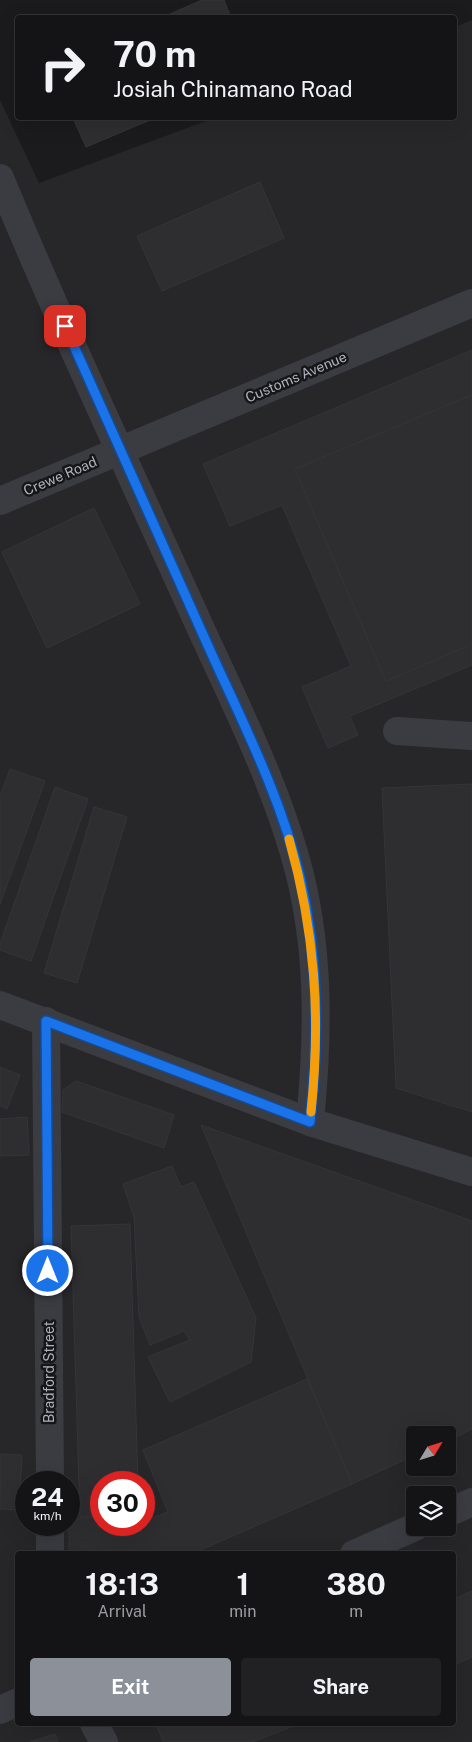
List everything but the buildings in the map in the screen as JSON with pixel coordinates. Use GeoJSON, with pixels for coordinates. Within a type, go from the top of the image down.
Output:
{"type":"FeatureCollection","features":[{"type":"Feature","properties":{"kind":"street"},"geometry":{"type":"LineString","coordinates":[[0,178],[268,782],[287,831],[297,867],[312,940],[317,1007],[316,1069],[310,1122]]}},
{"type":"Feature","properties":{"kind":"street","name":"Customs Avenue"},"geometry":{"type":"LineString","coordinates":[[120,450],[472,303]]}},
{"type":"Feature","properties":{"kind":"street","name":"Crewe Road"},"geometry":{"type":"LineString","coordinates":[[0,501],[120,450]]}},
{"type":"Feature","properties":{"kind":"street"},"geometry":{"type":"LineString","coordinates":[[397,732],[472,736]]}},
{"type":"Feature","properties":{"kind":"street"},"geometry":{"type":"LineString","coordinates":[[0,1005],[310,1122],[472,1172]]}},
{"type":"Feature","properties":{"kind":"street","name":"Bradford Street"},"geometry":{"type":"LineString","coordinates":[[46,1021],[50,1471]]}},
{"type":"Feature","properties":{"kind":"street"},"geometry":{"type":"LineString","coordinates":[[456,1509],[472,1502]]}},
{"type":"Feature","properties":{"kind":"street"},"geometry":{"type":"LineString","coordinates":[[361,1551],[406,1531]]}},
{"type":"Feature","properties":{"kind":"street"},"geometry":{"type":"LineString","coordinates":[[50,1536],[50,1551]]}},
{"type":"Feature","properties":{"kind":"street"},"geometry":{"type":"LineString","coordinates":[[0,1710],[15,1703]]}},
{"type":"Feature","properties":{"kind":"street"},"geometry":{"type":"LineString","coordinates":[[95,1726],[104,1742]]}},
{"type":"Feature","properties":{"kind":"shaded area"},"geometry":{"type":"Polygon","coordinates":[[[472,20],[472,1742],[0,1742],[0,100],[39,183],[209,120],[457,120],[457,26],[472,20]]]}},
{"type":"Feature","properties":{"kind":"slow traffic"},"geometry":{"type":"LineString","coordinates":[[289,839],[300,876],[312,940],[317,1007],[316,1069],[311,1112]]}},
{"type":"Feature","properties":{"kind":"route"},"geometry":{"type":"LineString","coordinates":[[48,1271],[46,1021],[310,1122],[316,1069],[317,1007],[312,940],[300,876],[287,831],[221,674],[65,326]]}}]}
